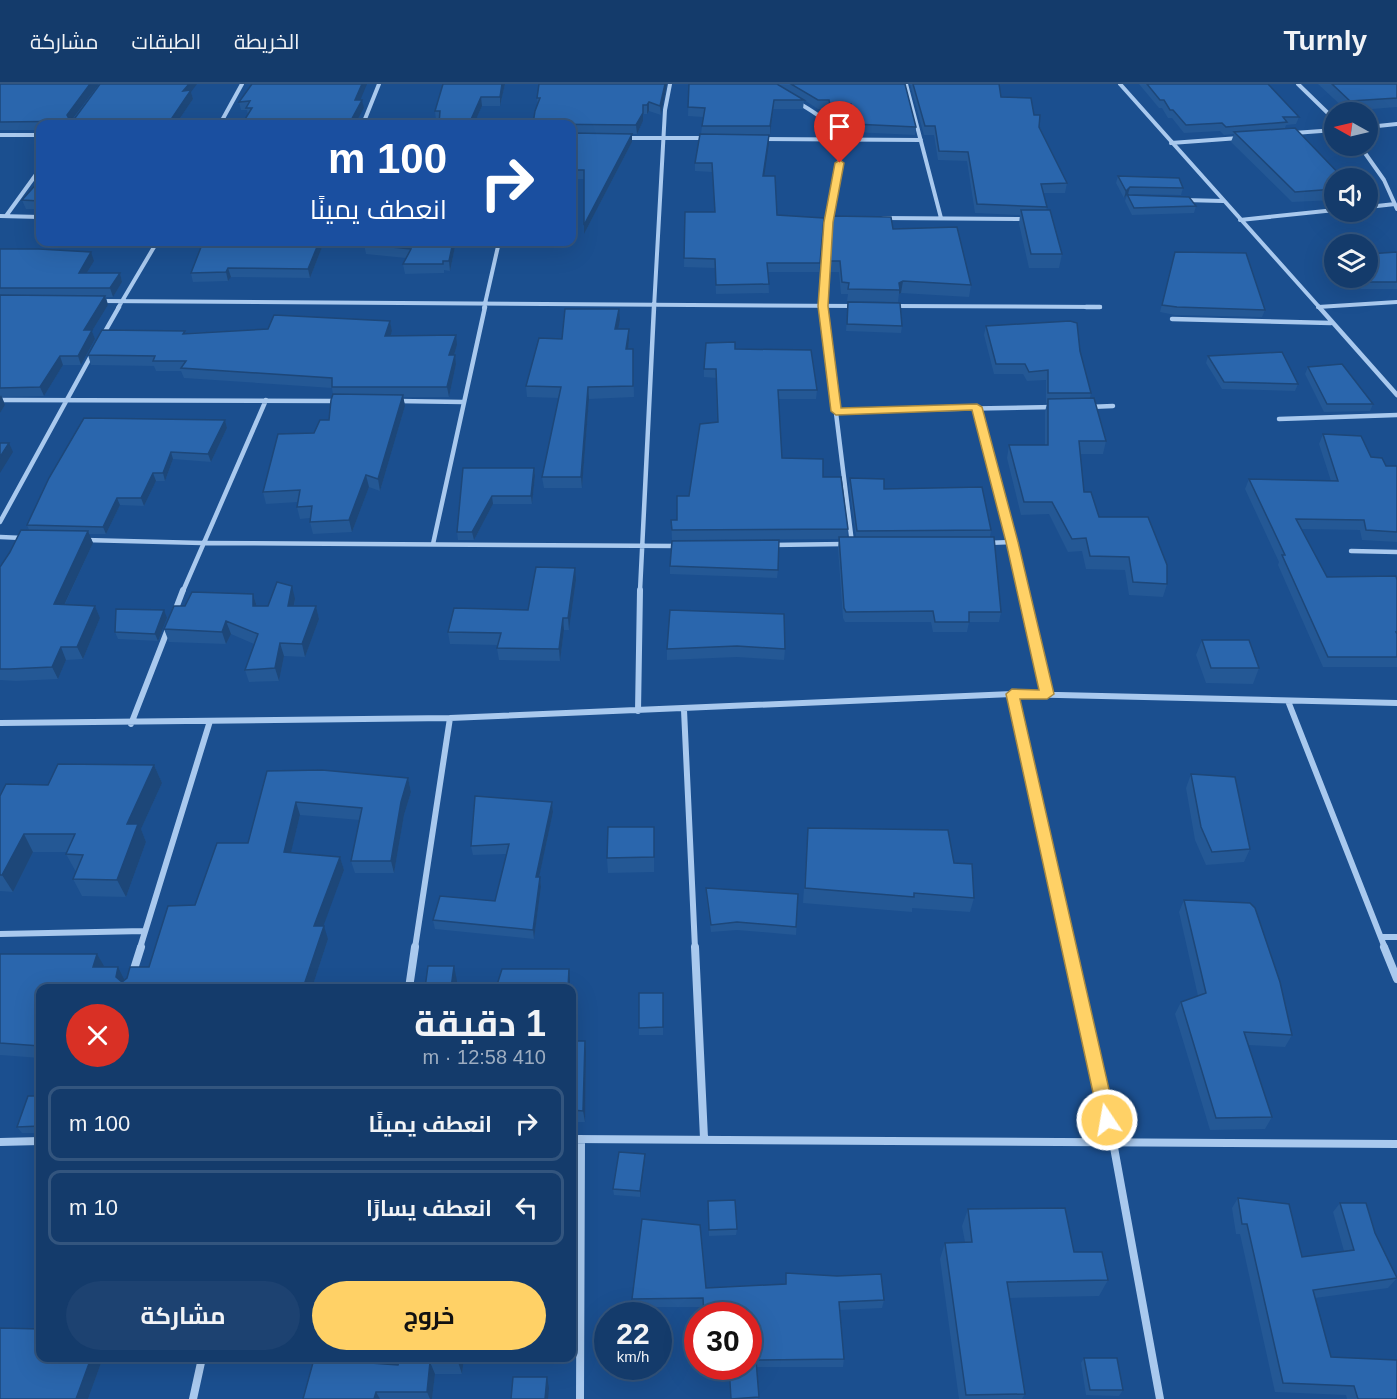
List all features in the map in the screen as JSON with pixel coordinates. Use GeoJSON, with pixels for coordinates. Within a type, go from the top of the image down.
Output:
{"type":"FeatureCollection","features":[{"type":"Feature","properties":{"kind":"street"},"geometry":{"type":"LineString","coordinates":[[222,120],[242,84]]}},
{"type":"Feature","properties":{"kind":"street"},"geometry":{"type":"LineString","coordinates":[[365,120],[379,84]]}},
{"type":"Feature","properties":{"kind":"street"},"geometry":{"type":"LineString","coordinates":[[638,711],[641,547],[664,138],[670,84]]}},
{"type":"Feature","properties":{"kind":"street"},"geometry":{"type":"LineString","coordinates":[[906,84],[941,218]]}},
{"type":"Feature","properties":{"kind":"street"},"geometry":{"type":"LineString","coordinates":[[1120,84],[1397,395]]}},
{"type":"Feature","properties":{"kind":"street"},"geometry":{"type":"LineString","coordinates":[[1298,84],[1324,109]]}},
{"type":"Feature","properties":{"kind":"street"},"geometry":{"type":"LineString","coordinates":[[790,97],[820,116],[837,139],[840,163],[829,217],[823,306],[852,544]]}},
{"type":"Feature","properties":{"kind":"street"},"geometry":{"type":"LineString","coordinates":[[1378,126],[1397,124]]}},
{"type":"Feature","properties":{"kind":"street"},"geometry":{"type":"LineString","coordinates":[[1288,134],[1324,130]]}},
{"type":"Feature","properties":{"kind":"street"},"geometry":{"type":"LineString","coordinates":[[0,135],[36,135]]}},
{"type":"Feature","properties":{"kind":"street"},"geometry":{"type":"LineString","coordinates":[[618,138],[710,138]]}},
{"type":"Feature","properties":{"kind":"street"},"geometry":{"type":"LineString","coordinates":[[1171,143],[1241,138]]}},
{"type":"Feature","properties":{"kind":"street"},"geometry":{"type":"LineString","coordinates":[[756,139],[921,140]]}},
{"type":"Feature","properties":{"kind":"street"},"geometry":{"type":"LineString","coordinates":[[1367,156],[1384,180],[1396,206],[1378,207]]}},
{"type":"Feature","properties":{"kind":"street"},"geometry":{"type":"LineString","coordinates":[[3,216],[36,175]]}},
{"type":"Feature","properties":{"kind":"street"},"geometry":{"type":"LineString","coordinates":[[1175,200],[1222,201]]}},
{"type":"Feature","properties":{"kind":"street"},"geometry":{"type":"LineString","coordinates":[[1240,220],[1324,211]]}},
{"type":"Feature","properties":{"kind":"street"},"geometry":{"type":"LineString","coordinates":[[3,216],[36,217]]}},
{"type":"Feature","properties":{"kind":"street"},"geometry":{"type":"LineString","coordinates":[[829,217],[840,217]]}},
{"type":"Feature","properties":{"kind":"street"},"geometry":{"type":"LineString","coordinates":[[874,218],[1033,219]]}},
{"type":"Feature","properties":{"kind":"street"},"geometry":{"type":"LineString","coordinates":[[0,522],[155,246]]}},
{"type":"Feature","properties":{"kind":"street"},"geometry":{"type":"LineString","coordinates":[[433,544],[498,246]]}},
{"type":"Feature","properties":{"kind":"street"},"geometry":{"type":"LineString","coordinates":[[88,301],[865,306]]}},
{"type":"Feature","properties":{"kind":"street"},"geometry":{"type":"LineString","coordinates":[[1318,307],[1397,302]]}},
{"type":"Feature","properties":{"kind":"street"},"geometry":{"type":"LineString","coordinates":[[887,306],[1100,307]]}},
{"type":"Feature","properties":{"kind":"street"},"geometry":{"type":"LineString","coordinates":[[1172,320],[1331,323]]}},
{"type":"Feature","properties":{"kind":"street"},"geometry":{"type":"LineString","coordinates":[[0,400],[347,401]]}},
{"type":"Feature","properties":{"kind":"street"},"geometry":{"type":"LineString","coordinates":[[131,723],[202,543],[266,400]]}},
{"type":"Feature","properties":{"kind":"street"},"geometry":{"type":"LineString","coordinates":[[394,401],[463,402]]}},
{"type":"Feature","properties":{"kind":"street"},"geometry":{"type":"LineString","coordinates":[[1079,406],[1113,406]]}},
{"type":"Feature","properties":{"kind":"street"},"geometry":{"type":"LineString","coordinates":[[977,407],[1012,542],[1047,694]]}},
{"type":"Feature","properties":{"kind":"street"},"geometry":{"type":"LineString","coordinates":[[836,411],[1056,407]]}},
{"type":"Feature","properties":{"kind":"street"},"geometry":{"type":"LineString","coordinates":[[1279,419],[1397,415]]}},
{"type":"Feature","properties":{"kind":"street"},"geometry":{"type":"LineString","coordinates":[[0,537],[36,538]]}},
{"type":"Feature","properties":{"kind":"street"},"geometry":{"type":"LineString","coordinates":[[83,539],[202,543],[688,546]]}},
{"type":"Feature","properties":{"kind":"street"},"geometry":{"type":"LineString","coordinates":[[978,543],[1012,542]]}},
{"type":"Feature","properties":{"kind":"street"},"geometry":{"type":"LineString","coordinates":[[759,545],[864,544]]}},
{"type":"Feature","properties":{"kind":"street"},"geometry":{"type":"LineString","coordinates":[[1351,551],[1397,552]]}},
{"type":"Feature","properties":{"kind":"street"},"geometry":{"type":"LineString","coordinates":[[1012,694],[1113,1142],[1160,1399]]}},
{"type":"Feature","properties":{"kind":"street"},"geometry":{"type":"LineString","coordinates":[[0,723],[450,718],[684,710],[1012,694],[1397,703]]}},
{"type":"Feature","properties":{"kind":"street"},"geometry":{"type":"LineString","coordinates":[[1288,701],[1397,979]]}},
{"type":"Feature","properties":{"kind":"street"},"geometry":{"type":"LineString","coordinates":[[684,710],[704,1138]]}},
{"type":"Feature","properties":{"kind":"street"},"geometry":{"type":"LineString","coordinates":[[410,984],[450,718]]}},
{"type":"Feature","properties":{"kind":"street"},"geometry":{"type":"LineString","coordinates":[[129,984],[210,721]]}},
{"type":"Feature","properties":{"kind":"street"},"geometry":{"type":"LineString","coordinates":[[0,934],[144,931]]}},
{"type":"Feature","properties":{"kind":"street"},"geometry":{"type":"LineString","coordinates":[[1381,937],[1397,937]]}},
{"type":"Feature","properties":{"kind":"street"},"geometry":{"type":"LineString","coordinates":[[576,1139],[1397,1144]]}},
{"type":"Feature","properties":{"kind":"street"},"geometry":{"type":"LineString","coordinates":[[580,1399],[581,1139]]}},
{"type":"Feature","properties":{"kind":"street"},"geometry":{"type":"LineString","coordinates":[[0,1143],[36,1141]]}},
{"type":"Feature","properties":{"kind":"street"},"geometry":{"type":"LineString","coordinates":[[193,1399],[201,1362]]}},
{"type":"Feature","properties":{"kind":"building"},"geometry":{"type":"Polygon","coordinates":[[[0,84],[90,84],[67,115],[69,119],[75,118],[100,84],[189,84],[183,91],[191,90],[171,120],[0,122],[0,84]]]}},
{"type":"Feature","properties":{"kind":"building"},"geometry":{"type":"Polygon","coordinates":[[[252,84],[362,84],[355,100],[362,100],[351,120],[244,120],[252,108],[246,108],[250,101],[239,102],[252,84]]]}},
{"type":"Feature","properties":{"kind":"building"},"geometry":{"type":"Polygon","coordinates":[[[443,84],[502,84],[500,97],[481,97],[471,120],[439,120],[440,111],[435,111],[443,84]]]}},
{"type":"Feature","properties":{"kind":"building"},"geometry":{"type":"Polygon","coordinates":[[[539,84],[665,84],[660,106],[649,102],[643,105],[643,113],[636,125],[576,124],[576,120],[534,120],[540,98],[537,98],[539,84]]]}},
{"type":"Feature","properties":{"kind":"building"},"geometry":{"type":"Polygon","coordinates":[[[689,84],[777,84],[804,100],[774,100],[770,126],[702,126],[705,108],[688,107],[689,84]]]}},
{"type":"Feature","properties":{"kind":"building"},"geometry":{"type":"Polygon","coordinates":[[[791,84],[905,84],[916,127],[854,124],[855,112],[851,111],[851,104],[830,105],[829,100],[818,100],[791,84]]]}},
{"type":"Feature","properties":{"kind":"building"},"geometry":{"type":"Polygon","coordinates":[[[913,84],[999,84],[1001,97],[1031,98],[1034,115],[1040,115],[1039,127],[1067,183],[1041,184],[1047,207],[977,204],[968,152],[939,151],[935,126],[925,126],[913,84]]]}},
{"type":"Feature","properties":{"kind":"building"},"geometry":{"type":"Polygon","coordinates":[[[1147,84],[1268,84],[1299,117],[1283,117],[1287,122],[1226,127],[1222,123],[1186,125],[1147,84]]]}},
{"type":"Feature","properties":{"kind":"building"},"geometry":{"type":"Polygon","coordinates":[[[1332,84],[1397,84],[1397,98],[1350,101],[1332,84]]]}},
{"type":"Feature","properties":{"kind":"building"},"geometry":{"type":"Polygon","coordinates":[[[1295,128],[1333,168],[1324,168],[1324,190],[1295,192],[1234,132],[1295,128]]]}},
{"type":"Feature","properties":{"kind":"building"},"geometry":{"type":"Polygon","coordinates":[[[576,133],[632,134],[584,225],[584,170],[576,170],[576,133]]]}},
{"type":"Feature","properties":{"kind":"building"},"geometry":{"type":"Polygon","coordinates":[[[700,134],[769,135],[763,176],[775,176],[777,215],[824,218],[820,263],[767,263],[769,284],[716,285],[715,259],[684,258],[685,212],[715,212],[712,163],[695,163],[700,134]]]}},
{"type":"Feature","properties":{"kind":"building"},"geometry":{"type":"Polygon","coordinates":[[[1118,176],[1179,178],[1183,188],[1130,187],[1126,191],[1118,176]]]}},
{"type":"Feature","properties":{"kind":"building"},"geometry":{"type":"Polygon","coordinates":[[[36,184],[36,201],[22,200],[36,184]]]}},
{"type":"Feature","properties":{"kind":"building"},"geometry":{"type":"Polygon","coordinates":[[[1127,194],[1189,197],[1196,206],[1134,208],[1127,194]]]}},
{"type":"Feature","properties":{"kind":"building"},"geometry":{"type":"Polygon","coordinates":[[[1021,210],[1050,210],[1062,254],[1031,254],[1021,210]]]}},
{"type":"Feature","properties":{"kind":"building"},"geometry":{"type":"Polygon","coordinates":[[[832,216],[891,217],[893,229],[957,227],[971,285],[903,281],[899,283],[900,290],[848,289],[849,283],[842,282],[840,261],[828,261],[832,216]]]}},
{"type":"Feature","properties":{"kind":"building"},"geometry":{"type":"Polygon","coordinates":[[[201,246],[317,246],[308,269],[228,268],[226,272],[191,273],[201,246]]]}},
{"type":"Feature","properties":{"kind":"building"},"geometry":{"type":"Polygon","coordinates":[[[383,246],[452,246],[449,261],[443,261],[443,264],[403,264],[411,249],[383,246]]]}},
{"type":"Feature","properties":{"kind":"building"},"geometry":{"type":"Polygon","coordinates":[[[0,249],[91,252],[79,273],[120,273],[110,288],[0,288],[0,249]]]}},
{"type":"Feature","properties":{"kind":"building"},"geometry":{"type":"Polygon","coordinates":[[[1175,252],[1246,253],[1265,310],[1162,305],[1175,252]]]}},
{"type":"Feature","properties":{"kind":"building"},"geometry":{"type":"Polygon","coordinates":[[[1397,252],[1397,282],[1378,282],[1378,253],[1397,252]]]}},
{"type":"Feature","properties":{"kind":"building"},"geometry":{"type":"Polygon","coordinates":[[[0,295],[105,296],[84,330],[92,330],[78,356],[60,356],[40,387],[0,388],[0,295]]]}},
{"type":"Feature","properties":{"kind":"building"},"geometry":{"type":"Polygon","coordinates":[[[848,302],[900,303],[902,326],[847,324],[848,302]]]}},
{"type":"Feature","properties":{"kind":"building"},"geometry":{"type":"Polygon","coordinates":[[[565,309],[619,309],[615,329],[629,329],[626,349],[633,349],[633,386],[588,387],[581,477],[542,477],[561,387],[526,386],[539,338],[562,339],[565,309]]]}},
{"type":"Feature","properties":{"kind":"building"},"geometry":{"type":"Polygon","coordinates":[[[274,315],[390,321],[385,336],[456,335],[449,355],[455,355],[447,387],[332,387],[332,378],[181,368],[186,361],[153,361],[155,356],[88,355],[102,330],[185,331],[183,334],[268,329],[274,315]]]}},
{"type":"Feature","properties":{"kind":"building"},"geometry":{"type":"Polygon","coordinates":[[[1070,321],[1077,323],[1080,351],[1091,393],[1048,393],[1048,370],[1029,372],[1025,364],[996,364],[986,326],[1070,321]]]}},
{"type":"Feature","properties":{"kind":"building"},"geometry":{"type":"Polygon","coordinates":[[[735,342],[735,349],[811,350],[817,390],[778,390],[782,458],[823,459],[823,477],[841,477],[848,529],[672,530],[671,520],[677,520],[677,496],[689,496],[700,424],[718,422],[716,369],[704,369],[706,343],[735,342]]]}},
{"type":"Feature","properties":{"kind":"building"},"geometry":{"type":"Polygon","coordinates":[[[1282,352],[1298,384],[1224,382],[1208,356],[1282,352]]]}},
{"type":"Feature","properties":{"kind":"building"},"geometry":{"type":"Polygon","coordinates":[[[1342,364],[1373,404],[1327,404],[1308,367],[1342,364]]]}},
{"type":"Feature","properties":{"kind":"building"},"geometry":{"type":"Polygon","coordinates":[[[333,394],[403,395],[378,479],[366,475],[349,520],[310,522],[312,506],[297,507],[300,490],[263,492],[278,434],[314,433],[320,420],[329,420],[333,394]]]}},
{"type":"Feature","properties":{"kind":"building"},"geometry":{"type":"Polygon","coordinates":[[[1094,398],[1106,441],[1079,441],[1084,492],[1091,492],[1099,517],[1148,517],[1167,565],[1167,584],[1133,582],[1129,557],[1090,556],[1086,538],[1072,539],[1052,502],[1024,502],[1009,445],[1048,445],[1048,399],[1094,398]]]}},
{"type":"Feature","properties":{"kind":"building"},"geometry":{"type":"Polygon","coordinates":[[[84,418],[225,420],[208,454],[171,452],[163,473],[153,473],[141,498],[117,498],[103,527],[27,525],[49,478],[84,418]]]}},
{"type":"Feature","properties":{"kind":"building"},"geometry":{"type":"Polygon","coordinates":[[[1323,434],[1361,436],[1371,457],[1382,458],[1386,466],[1397,466],[1397,532],[1366,530],[1364,520],[1296,519],[1327,577],[1396,576],[1397,657],[1328,657],[1282,555],[1285,555],[1249,479],[1338,481],[1323,434]]]}},
{"type":"Feature","properties":{"kind":"building"},"geometry":{"type":"Polygon","coordinates":[[[0,443],[9,443],[0,457],[0,443]]]}},
{"type":"Feature","properties":{"kind":"building"},"geometry":{"type":"Polygon","coordinates":[[[463,468],[534,468],[531,496],[492,496],[472,532],[457,532],[463,468]]]}},
{"type":"Feature","properties":{"kind":"building"},"geometry":{"type":"Polygon","coordinates":[[[850,478],[884,479],[884,489],[982,487],[991,530],[857,531],[850,478]]]}},
{"type":"Feature","properties":{"kind":"building"},"geometry":{"type":"Polygon","coordinates":[[[21,530],[88,531],[54,604],[95,606],[77,647],[61,647],[52,667],[0,669],[0,567],[21,530]]]}},
{"type":"Feature","properties":{"kind":"building"},"geometry":{"type":"Polygon","coordinates":[[[839,537],[994,537],[1001,612],[969,612],[969,622],[935,622],[933,611],[846,612],[839,537]]]}},
{"type":"Feature","properties":{"kind":"building"},"geometry":{"type":"Polygon","coordinates":[[[779,540],[778,570],[670,566],[672,541],[779,540]]]}},
{"type":"Feature","properties":{"kind":"building"},"geometry":{"type":"Polygon","coordinates":[[[536,567],[575,568],[568,618],[563,618],[559,649],[497,648],[501,633],[448,632],[454,608],[528,610],[536,567]]]}},
{"type":"Feature","properties":{"kind":"building"},"geometry":{"type":"Polygon","coordinates":[[[277,582],[292,586],[288,606],[316,606],[302,644],[280,643],[275,668],[245,670],[258,634],[226,621],[222,632],[164,629],[174,606],[185,606],[192,592],[253,594],[253,606],[268,606],[277,582]]]}},
{"type":"Feature","properties":{"kind":"building"},"geometry":{"type":"Polygon","coordinates":[[[116,609],[164,610],[155,634],[115,632],[116,609]]]}},
{"type":"Feature","properties":{"kind":"building"},"geometry":{"type":"Polygon","coordinates":[[[670,610],[784,614],[785,649],[737,646],[667,649],[670,610]]]}},
{"type":"Feature","properties":{"kind":"building"},"geometry":{"type":"Polygon","coordinates":[[[1202,640],[1249,640],[1259,668],[1211,668],[1202,640]]]}},
{"type":"Feature","properties":{"kind":"building"},"geometry":{"type":"Polygon","coordinates":[[[58,764],[154,765],[127,824],[138,824],[117,880],[73,879],[83,855],[66,854],[75,834],[24,834],[0,875],[0,796],[6,784],[48,785],[58,764]]]}},
{"type":"Feature","properties":{"kind":"building"},"geometry":{"type":"Polygon","coordinates":[[[322,770],[408,778],[401,802],[391,861],[351,861],[362,808],[296,802],[284,852],[340,857],[314,926],[324,926],[304,984],[36,984],[36,1046],[0,1043],[0,954],[97,954],[93,967],[118,967],[116,977],[122,982],[127,978],[130,967],[149,967],[168,906],[195,905],[217,843],[248,843],[267,771],[322,770]]]}},
{"type":"Feature","properties":{"kind":"building"},"geometry":{"type":"Polygon","coordinates":[[[1191,774],[1235,777],[1250,849],[1212,852],[1201,827],[1191,774]]]}},
{"type":"Feature","properties":{"kind":"building"},"geometry":{"type":"Polygon","coordinates":[[[475,796],[552,802],[536,877],[540,877],[533,930],[433,920],[440,896],[495,901],[509,844],[471,846],[475,796]]]}},
{"type":"Feature","properties":{"kind":"building"},"geometry":{"type":"Polygon","coordinates":[[[608,827],[654,827],[654,857],[607,858],[608,827]]]}},
{"type":"Feature","properties":{"kind":"building"},"geometry":{"type":"Polygon","coordinates":[[[808,828],[948,830],[954,863],[972,864],[974,898],[914,893],[914,897],[805,888],[808,828]]]}},
{"type":"Feature","properties":{"kind":"building"},"geometry":{"type":"Polygon","coordinates":[[[706,888],[798,894],[796,927],[737,922],[711,925],[706,888]]]}},
{"type":"Feature","properties":{"kind":"building"},"geometry":{"type":"Polygon","coordinates":[[[1184,900],[1250,903],[1255,908],[1280,982],[1292,1035],[1244,1032],[1272,1117],[1216,1118],[1181,1002],[1206,993],[1184,900]]]}},
{"type":"Feature","properties":{"kind":"building"},"geometry":{"type":"Polygon","coordinates":[[[428,966],[454,966],[452,984],[426,984],[428,966]]]}},
{"type":"Feature","properties":{"kind":"building"},"geometry":{"type":"Polygon","coordinates":[[[502,969],[569,969],[568,984],[497,984],[502,969]]]}},
{"type":"Feature","properties":{"kind":"building"},"geometry":{"type":"Polygon","coordinates":[[[639,993],[663,993],[663,1027],[639,1028],[639,993]]]}},
{"type":"Feature","properties":{"kind":"building"},"geometry":{"type":"Polygon","coordinates":[[[576,1041],[585,1041],[583,1111],[576,1110],[576,1041]]]}},
{"type":"Feature","properties":{"kind":"building"},"geometry":{"type":"Polygon","coordinates":[[[28,1096],[36,1096],[36,1126],[17,1127],[28,1096]]]}},
{"type":"Feature","properties":{"kind":"building"},"geometry":{"type":"Polygon","coordinates":[[[619,1152],[645,1154],[640,1191],[613,1189],[619,1152]]]}},
{"type":"Feature","properties":{"kind":"building"},"geometry":{"type":"Polygon","coordinates":[[[1238,1198],[1289,1204],[1302,1257],[1354,1250],[1340,1203],[1366,1203],[1375,1233],[1397,1278],[1313,1290],[1331,1357],[1397,1360],[1397,1399],[1358,1399],[1354,1386],[1283,1383],[1247,1224],[1242,1224],[1238,1198]]]}},
{"type":"Feature","properties":{"kind":"building"},"geometry":{"type":"Polygon","coordinates":[[[735,1200],[737,1229],[709,1230],[708,1201],[735,1200]]]}},
{"type":"Feature","properties":{"kind":"building"},"geometry":{"type":"Polygon","coordinates":[[[1065,1208],[1074,1252],[1102,1252],[1108,1280],[1007,1282],[1025,1394],[966,1395],[945,1243],[972,1242],[968,1209],[1065,1208]]]}},
{"type":"Feature","properties":{"kind":"building"},"geometry":{"type":"Polygon","coordinates":[[[642,1219],[700,1225],[706,1288],[786,1284],[786,1273],[837,1276],[881,1274],[884,1300],[839,1302],[844,1359],[762,1360],[762,1302],[703,1302],[703,1298],[632,1299],[642,1219]]]}},
{"type":"Feature","properties":{"kind":"building"},"geometry":{"type":"Polygon","coordinates":[[[0,1328],[36,1329],[36,1362],[90,1362],[76,1399],[0,1399],[0,1328]]]}},
{"type":"Feature","properties":{"kind":"building"},"geometry":{"type":"Polygon","coordinates":[[[1084,1358],[1117,1358],[1123,1390],[1090,1390],[1084,1358]]]}},
{"type":"Feature","properties":{"kind":"building"},"geometry":{"type":"Polygon","coordinates":[[[313,1362],[398,1365],[399,1362],[430,1362],[427,1392],[376,1392],[374,1399],[303,1399],[313,1362]]]}},
{"type":"Feature","properties":{"kind":"building"},"geometry":{"type":"Polygon","coordinates":[[[513,1377],[547,1377],[545,1399],[511,1399],[513,1377]]]}},
{"type":"Feature","properties":{"kind":"building"},"geometry":{"type":"Polygon","coordinates":[[[730,1380],[758,1380],[759,1397],[731,1399],[730,1380]]]}},
{"type":"Feature","properties":{"kind":"route"},"geometry":{"type":"LineString","coordinates":[[840,163],[828,222],[823,306],[836,411],[977,407],[1012,542],[1047,694],[1012,694],[1107,1120]]}}]}
